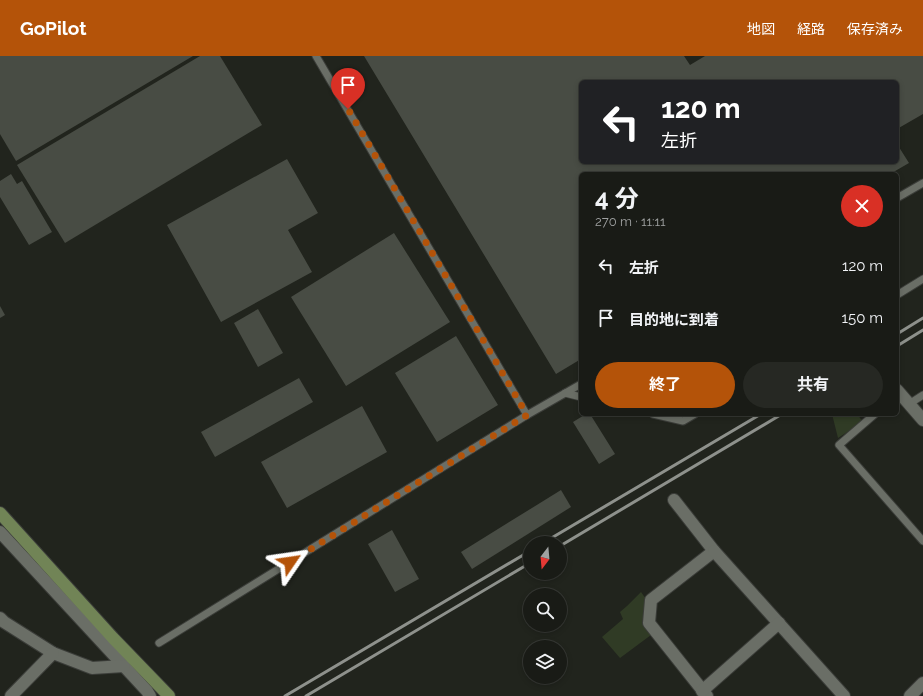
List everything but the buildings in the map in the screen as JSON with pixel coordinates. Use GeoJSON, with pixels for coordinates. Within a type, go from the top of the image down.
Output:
{"type":"FeatureCollection","features":[{"type":"Feature","properties":{"kind":"street"},"geometry":{"type":"LineString","coordinates":[[899,394],[923,420]]}},
{"type":"Feature","properties":{"kind":"street"},"geometry":{"type":"LineString","coordinates":[[674,500],[714,551],[844,696]]}},
{"type":"Feature","properties":{"kind":"street"},"geometry":{"type":"LineString","coordinates":[[0,513],[113,638],[169,696]]}},
{"type":"Feature","properties":{"kind":"street"},"geometry":{"type":"LineString","coordinates":[[0,532],[150,696]]}},
{"type":"Feature","properties":{"kind":"street"},"geometry":{"type":"LineString","coordinates":[[714,551],[650,600],[649,623],[705,693],[779,623]]}},
{"type":"Feature","properties":{"kind":"street"},"geometry":{"type":"LineString","coordinates":[[0,618],[53,653],[92,668],[124,666]]}},
{"type":"Feature","properties":{"kind":"street"},"geometry":{"type":"LineString","coordinates":[[11,696],[53,653]]}},
{"type":"Feature","properties":{"kind":"street"},"geometry":{"type":"LineString","coordinates":[[910,696],[923,683]]}},
{"type":"Feature","properties":{"kind":"lane"},"geometry":{"type":"LineString","coordinates":[[316,56],[527,415]]}},
{"type":"Feature","properties":{"kind":"lane"},"geometry":{"type":"LineString","coordinates":[[899,197],[923,183]]}},
{"type":"Feature","properties":{"kind":"lane"},"geometry":{"type":"LineString","coordinates":[[899,294],[923,280]]}},
{"type":"Feature","properties":{"kind":"lane"},"geometry":{"type":"LineString","coordinates":[[159,643],[527,415],[579,385]]}},
{"type":"Feature","properties":{"kind":"lane"},"geometry":{"type":"LineString","coordinates":[[565,393],[579,396]]}},
{"type":"Feature","properties":{"kind":"lane"},"geometry":{"type":"LineString","coordinates":[[909,404],[923,395]]}},
{"type":"Feature","properties":{"kind":"lane"},"geometry":{"type":"LineString","coordinates":[[662,416],[683,421],[692,416]]}},
{"type":"Feature","properties":{"kind":"lane"},"geometry":{"type":"LineString","coordinates":[[873,416],[839,445],[923,541]]}},
{"type":"Feature","properties":{"kind":"green space"},"geometry":{"type":"Polygon","coordinates":[[[832,416],[858,416],[863,422],[838,438],[832,416]]]}},
{"type":"Feature","properties":{"kind":"green space"},"geometry":{"type":"Polygon","coordinates":[[[641,592],[653,609],[651,635],[620,658],[602,637],[623,619],[620,612],[641,592]]]}},
{"type":"Feature","properties":{"kind":"railway"},"geometry":{"type":"LineString","coordinates":[[899,333],[923,318]]}},
{"type":"Feature","properties":{"kind":"railway"},"geometry":{"type":"LineString","coordinates":[[899,345],[923,330]]}},
{"type":"Feature","properties":{"kind":"railway"},"geometry":{"type":"LineString","coordinates":[[555,536],[758,416]]}},
{"type":"Feature","properties":{"kind":"railway"},"geometry":{"type":"LineString","coordinates":[[567,542],[779,416]]}},
{"type":"Feature","properties":{"kind":"railway"},"geometry":{"type":"LineString","coordinates":[[285,696],[523,555]]}},
{"type":"Feature","properties":{"kind":"railway"},"geometry":{"type":"LineString","coordinates":[[306,696],[523,567]]}},
{"type":"Feature","properties":{"kind":"route"},"geometry":{"type":"LineString","coordinates":[[290,562],[527,415],[348,109]]}}]}
